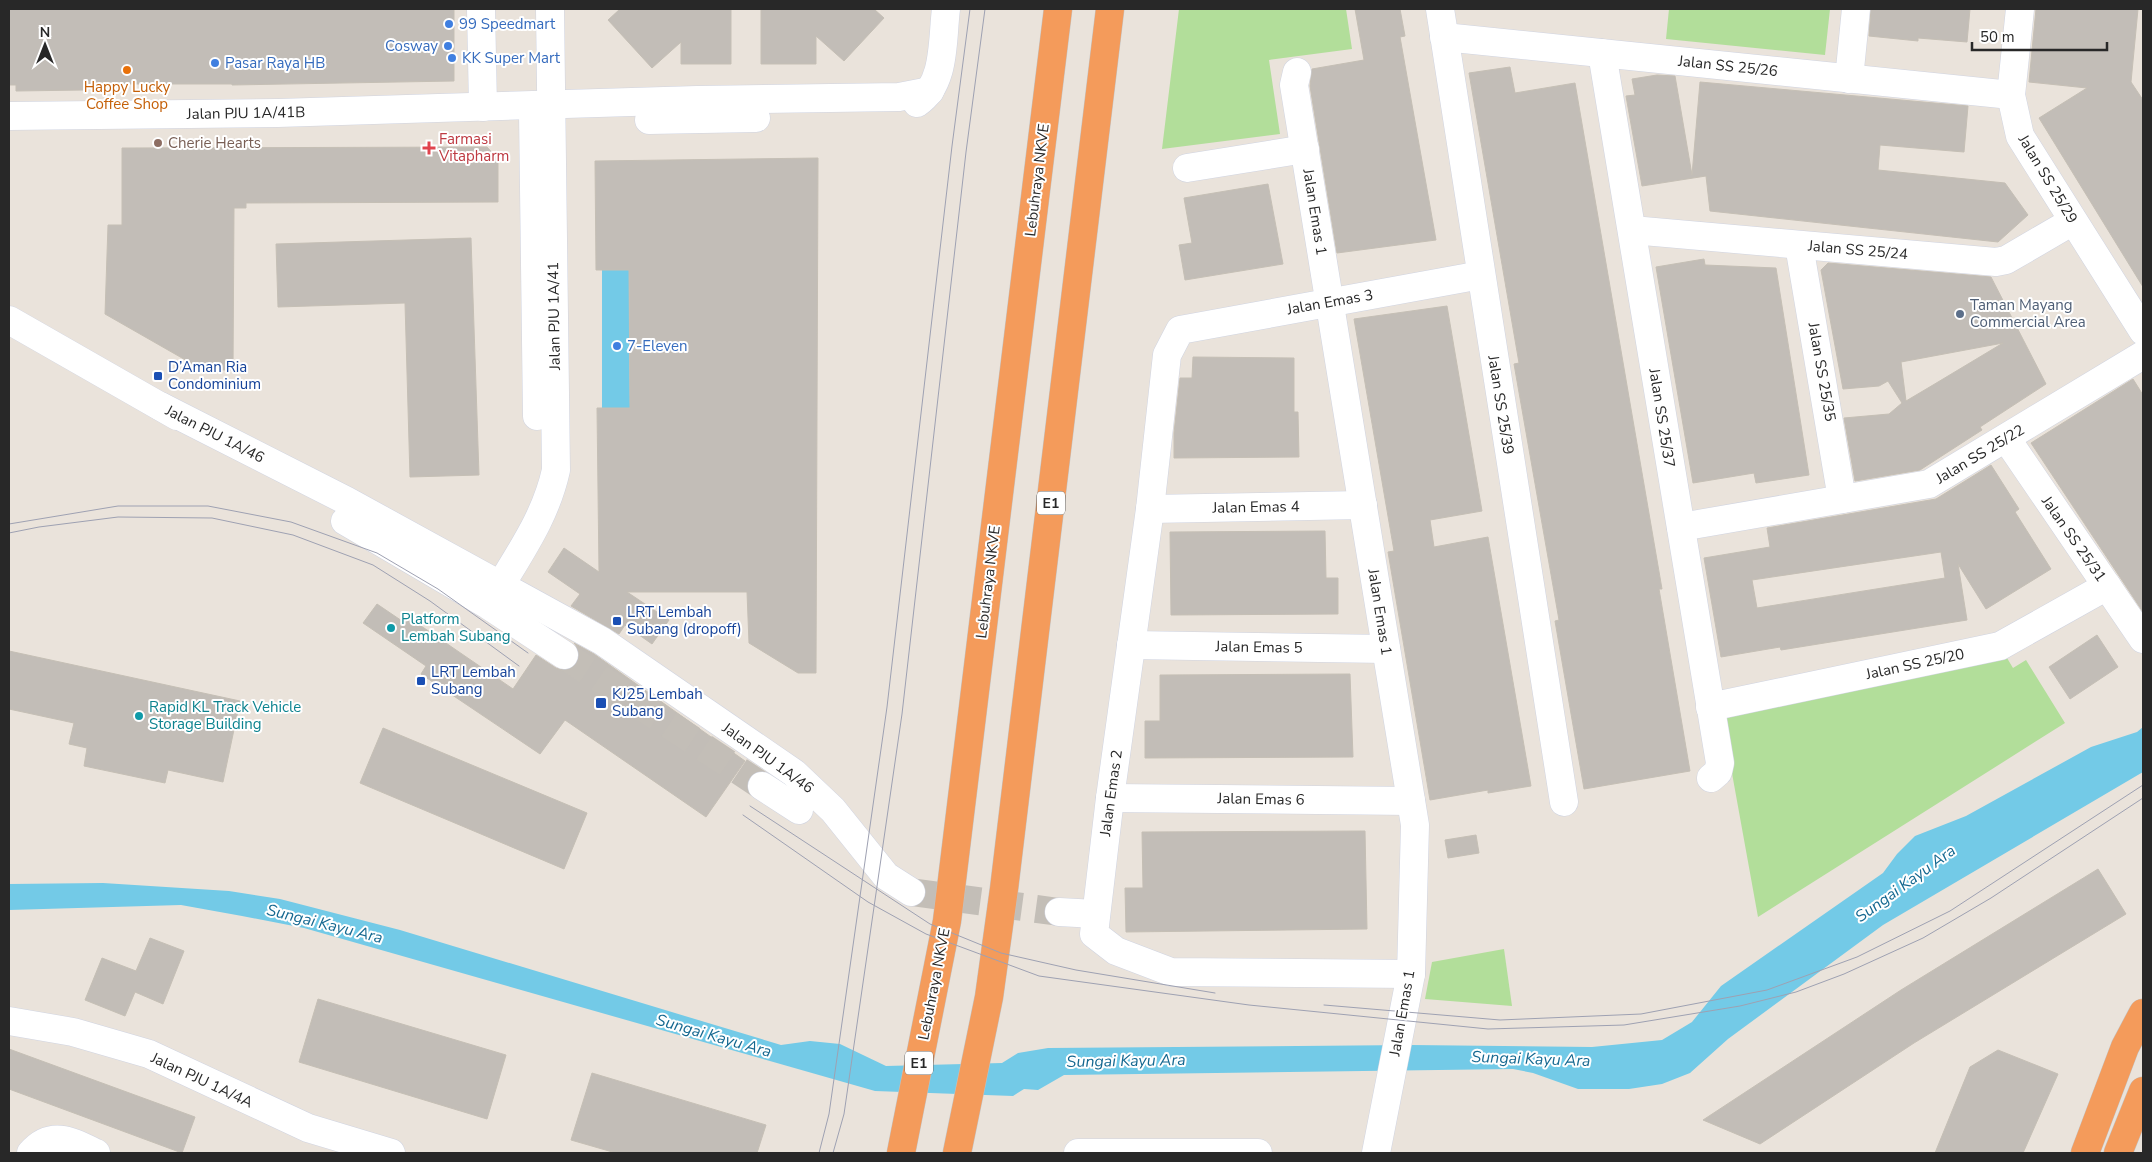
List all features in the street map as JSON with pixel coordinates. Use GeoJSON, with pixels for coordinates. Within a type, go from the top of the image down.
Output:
{"type":"FeatureCollection","features":[{"type":"Feature","properties":{"kind":"highway","name":"Lebuhraya NKVE"},"geometry":{"type":"LineString","coordinates":[[901,1153],[948,911],[1058,9]]}},
{"type":"Feature","properties":{"kind":"highway","name":"E1"},"geometry":{"type":"LineString","coordinates":[[957,1153],[989,997],[1004,889],[1110,9]]}},
{"type":"Feature","properties":{"kind":"highway"},"geometry":{"type":"LineString","coordinates":[[2086,1153],[2125,1047],[2143,1013]]}},
{"type":"Feature","properties":{"kind":"highway"},"geometry":{"type":"LineString","coordinates":[[2118,1153],[2140,1098]]}},
{"type":"Feature","properties":{"kind":"street"},"geometry":{"type":"LineString","coordinates":[[481,9],[483,107]]}},
{"type":"Feature","properties":{"kind":"street","name":"Jalan PJU 1A/41"},"geometry":{"type":"LineString","coordinates":[[487,591],[529,537],[544,514],[556,470],[542,114],[532,9]]}},
{"type":"Feature","properties":{"kind":"street","name":"Jalan PJU 1A/41"},"geometry":{"type":"LineString","coordinates":[[487,591],[534,489],[537,468],[542,114],[550,9]]}},
{"type":"Feature","properties":{"kind":"street","name":"Jalan PJU 1A/41B"},"geometry":{"type":"LineString","coordinates":[[9,116],[278,113],[483,107],[542,114],[870,116],[899,111],[919,102],[930,91],[937,79],[946,9]]}},
{"type":"Feature","properties":{"kind":"street","name":"Jalan SS 25/39"},"geometry":{"type":"LineString","coordinates":[[1440,9],[1564,802]]}},
{"type":"Feature","properties":{"kind":"street"},"geometry":{"type":"LineString","coordinates":[[1849,78],[1856,9]]}},
{"type":"Feature","properties":{"kind":"street","name":"Jalan SS 25/29"},"geometry":{"type":"LineString","coordinates":[[2020,9],[2011,95],[2020,136],[2143,331]]}},
{"type":"Feature","properties":{"kind":"street","name":"Jalan SS 25/26"},"geometry":{"type":"LineString","coordinates":[[1444,37],[2011,95]]}},
{"type":"Feature","properties":{"kind":"street","name":"Jalan SS 25/37"},"geometry":{"type":"LineString","coordinates":[[1602,53],[1720,763],[1718,772],[1711,778]]}},
{"type":"Feature","properties":{"kind":"street","name":"Jalan Emas 1"},"geometry":{"type":"LineString","coordinates":[[1297,72],[1294,85],[1415,825],[1411,974],[1376,1153]]}},
{"type":"Feature","properties":{"kind":"street"},"geometry":{"type":"LineString","coordinates":[[1187,168],[1305,149]]}},
{"type":"Feature","properties":{"kind":"street","name":"Jalan SS 25/24"},"geometry":{"type":"LineString","coordinates":[[1632,230],[1996,262],[2006,260],[2074,221]]}},
{"type":"Feature","properties":{"kind":"street","name":"Jalan SS 25/35"},"geometry":{"type":"LineString","coordinates":[[1799,245],[1842,499]]}},
{"type":"Feature","properties":{"kind":"street","name":"Jalan Emas 3"},"geometry":{"type":"LineString","coordinates":[[1180,330],[1481,275]]}},
{"type":"Feature","properties":{"kind":"street","name":"Jalan PJU 1A/46"},"geometry":{"type":"LineString","coordinates":[[9,320],[160,406],[347,501],[487,591],[564,656]]}},
{"type":"Feature","properties":{"kind":"street","name":"Jalan Emas 2"},"geometry":{"type":"LineString","coordinates":[[1180,330],[1167,356],[1150,510],[1110,798],[1094,934],[1116,951],[1171,972],[1411,974]]}},
{"type":"Feature","properties":{"kind":"street","name":"Jalan SS 25/22"},"geometry":{"type":"LineString","coordinates":[[1680,527],[1930,484],[2143,355]]}},
{"type":"Feature","properties":{"kind":"street","name":"Jalan SS 25/31"},"geometry":{"type":"LineString","coordinates":[[2006,438],[2143,639]]}},
{"type":"Feature","properties":{"kind":"street","name":"Jalan Emas 4"},"geometry":{"type":"LineString","coordinates":[[1150,510],[1363,505]]}},
{"type":"Feature","properties":{"kind":"street"},"geometry":{"type":"LineString","coordinates":[[529,537],[523,572],[525,585],[538,606]]}},
{"type":"Feature","properties":{"kind":"street","name":"Jalan SS 25/20"},"geometry":{"type":"LineString","coordinates":[[1710,708],[2000,646],[2107,586]]}},
{"type":"Feature","properties":{"kind":"street","name":"Jalan PJU 1A/46"},"geometry":{"type":"LineString","coordinates":[[487,591],[538,606],[602,641],[794,773],[833,810],[886,876],[912,892]]}},
{"type":"Feature","properties":{"kind":"street","name":"Jalan Emas 5"},"geometry":{"type":"LineString","coordinates":[[1131,645],[1386,650]]}},
{"type":"Feature","properties":{"kind":"street","name":"Jalan PJU 1A/46"},"geometry":{"type":"LineString","coordinates":[[762,786],[799,810]]}},
{"type":"Feature","properties":{"kind":"street","name":"Jalan Emas 6"},"geometry":{"type":"LineString","coordinates":[[1110,798],[1412,801]]}},
{"type":"Feature","properties":{"kind":"street"},"geometry":{"type":"LineString","coordinates":[[1059,912],[1096,914]]}},
{"type":"Feature","properties":{"kind":"street","name":"Jalan PJU 1A/4A"},"geometry":{"type":"LineString","coordinates":[[9,1021],[73,1032],[149,1054],[308,1141],[391,1153]]}},
{"type":"Feature","properties":{"kind":"street"},"geometry":{"type":"LineString","coordinates":[[31,1153],[39,1144],[51,1140],[67,1140],[96,1153]]}},
{"type":"Feature","properties":{"kind":"street"},"geometry":{"type":"LineString","coordinates":[[1078,1153],[1258,1153]]}},
{"type":"Feature","properties":{"kind":"green space"},"geometry":{"type":"Polygon","coordinates":[[[1179,9],[1346,9],[1352,49],[1269,60],[1280,134],[1162,149],[1179,9]]]}},
{"type":"Feature","properties":{"kind":"green space"},"geometry":{"type":"Polygon","coordinates":[[[1669,9],[1830,9],[1825,55],[1666,39],[1669,9]]]}},
{"type":"Feature","properties":{"kind":"green space"},"geometry":{"type":"Polygon","coordinates":[[[2004,653],[2013,668],[2026,660],[2065,723],[1758,917],[1722,718],[2004,653]]]}},
{"type":"Feature","properties":{"kind":"green space"},"geometry":{"type":"Polygon","coordinates":[[[1504,949],[1512,1006],[1425,999],[1432,962],[1504,949]]]}},
{"type":"Feature","properties":{"kind":"water"},"geometry":{"type":"Polygon","coordinates":[[[602,270],[629,270],[630,408],[602,408],[602,270]]]}},
{"type":"Feature","properties":{"kind":"water","name":"Sungai Kayu Ara"},"geometry":{"type":"Polygon","coordinates":[[[2143,727],[2143,772],[1883,925],[1728,1039],[1690,1073],[1662,1084],[1629,1089],[1578,1089],[1533,1073],[1513,1069],[1064,1075],[1038,1090],[1024,1089],[1013,1096],[875,1091],[304,928],[181,905],[9,910],[9,884],[103,883],[229,891],[280,899],[400,930],[781,1045],[810,1041],[840,1044],[886,1066],[1002,1063],[1018,1053],[1048,1048],[1411,1045],[1592,1047],[1662,1040],[1692,1022],[1721,986],[1883,873],[1897,854],[1915,836],[1966,816],[2091,747],[2137,732],[2143,727]]]}},
{"type":"Feature","properties":{"kind":"building"},"geometry":{"type":"Polygon","coordinates":[[[9,9],[454,9],[454,81],[232,85],[84,84],[84,90],[16,91],[16,85],[9,85],[9,9]]]}},
{"type":"Feature","properties":{"kind":"building"},"geometry":{"type":"Polygon","coordinates":[[[620,9],[731,9],[731,64],[681,64],[681,42],[652,68],[608,20],[620,9]]]}},
{"type":"Feature","properties":{"kind":"building"},"geometry":{"type":"Polygon","coordinates":[[[761,9],[874,9],[884,18],[844,61],[816,36],[816,64],[761,64],[761,9]]]}},
{"type":"Feature","properties":{"kind":"building"},"geometry":{"type":"Polygon","coordinates":[[[1355,9],[1400,9],[1405,36],[1400,37],[1436,240],[1337,253],[1310,86],[1312,69],[1364,60],[1355,9]]]}},
{"type":"Feature","properties":{"kind":"building"},"geometry":{"type":"Polygon","coordinates":[[[1871,9],[1970,9],[1967,42],[1918,38],[1918,41],[1869,36],[1871,9]]]}},
{"type":"Feature","properties":{"kind":"building"},"geometry":{"type":"Polygon","coordinates":[[[2036,9],[2138,9],[2131,82],[2143,100],[2143,287],[2039,118],[2087,88],[2029,82],[2036,9]]]}},
{"type":"Feature","properties":{"kind":"building"},"geometry":{"type":"Polygon","coordinates":[[[1510,67],[1515,93],[1575,83],[1662,589],[1659,589],[1690,771],[1584,789],[1555,621],[1559,620],[1514,364],[1519,363],[1469,73],[1510,67]]]}},
{"type":"Feature","properties":{"kind":"building"},"geometry":{"type":"Polygon","coordinates":[[[1657,75],[1675,76],[1692,175],[1700,82],[1968,106],[1964,152],[1880,145],[1878,170],[2005,183],[2028,215],[1998,242],[1710,211],[1706,176],[1642,186],[1626,96],[1635,95],[1632,79],[1657,75]]]}},
{"type":"Feature","properties":{"kind":"building"},"geometry":{"type":"Polygon","coordinates":[[[487,147],[498,159],[498,202],[246,203],[246,208],[234,208],[233,370],[203,370],[105,314],[108,225],[122,225],[122,148],[487,147]]]}},
{"type":"Feature","properties":{"kind":"building"},"geometry":{"type":"Polygon","coordinates":[[[818,158],[816,673],[798,673],[749,643],[747,592],[627,592],[669,620],[652,644],[625,625],[619,634],[571,606],[580,594],[548,572],[564,548],[599,572],[597,408],[630,408],[629,270],[596,270],[595,161],[818,158]]]}},
{"type":"Feature","properties":{"kind":"building"},"geometry":{"type":"Polygon","coordinates":[[[1268,184],[1283,264],[1185,280],[1179,245],[1192,243],[1184,198],[1268,184]]]}},
{"type":"Feature","properties":{"kind":"building"},"geometry":{"type":"Polygon","coordinates":[[[471,238],[479,475],[410,477],[405,303],[278,307],[276,244],[471,238]]]}},
{"type":"Feature","properties":{"kind":"building"},"geometry":{"type":"Polygon","coordinates":[[[1704,259],[1705,265],[1776,268],[1809,475],[1756,483],[1754,473],[1693,483],[1656,267],[1704,259]]]}},
{"type":"Feature","properties":{"kind":"building"},"geometry":{"type":"Polygon","coordinates":[[[1828,263],[1991,277],[2046,384],[1980,427],[1982,430],[1920,470],[1855,481],[1844,418],[1889,414],[1902,403],[1888,381],[1879,386],[1843,389],[1821,270],[1828,263]],[[2003,343],[1901,362],[1906,401],[2003,343]]]}},
{"type":"Feature","properties":{"kind":"building"},"geometry":{"type":"Polygon","coordinates":[[[1447,306],[1482,511],[1430,520],[1434,547],[1488,537],[1531,786],[1488,793],[1488,790],[1430,800],[1388,552],[1394,551],[1354,319],[1447,306]]]}},
{"type":"Feature","properties":{"kind":"building"},"geometry":{"type":"Polygon","coordinates":[[[1193,357],[1294,358],[1294,412],[1298,412],[1299,457],[1174,458],[1174,433],[1180,378],[1192,378],[1193,357]]]}},
{"type":"Feature","properties":{"kind":"building"},"geometry":{"type":"Polygon","coordinates":[[[2133,379],[2143,395],[2143,612],[2031,443],[2133,379]]]}},
{"type":"Feature","properties":{"kind":"building"},"geometry":{"type":"Polygon","coordinates":[[[1991,465],[2019,509],[2015,512],[2051,569],[1986,609],[1958,564],[1967,620],[1781,650],[1780,647],[1721,657],[1704,558],[1770,547],[1767,528],[1936,499],[1991,465]],[[1941,552],[1752,580],[1757,608],[1945,578],[1941,552]]]}},
{"type":"Feature","properties":{"kind":"building"},"geometry":{"type":"Polygon","coordinates":[[[1325,531],[1326,578],[1338,578],[1338,614],[1171,615],[1170,532],[1325,531]]]}},
{"type":"Feature","properties":{"kind":"building","name":"KJ25 Lembah Subang"},"geometry":{"type":"Polygon","coordinates":[[[377,604],[405,623],[408,617],[513,689],[536,655],[556,668],[564,671],[571,669],[577,664],[580,656],[578,648],[574,643],[594,654],[745,761],[706,817],[565,720],[540,754],[421,674],[426,666],[363,623],[377,604]]]}},
{"type":"Feature","properties":{"kind":"building"},"geometry":{"type":"Polygon","coordinates":[[[2097,635],[2118,667],[2070,699],[2049,667],[2097,635]]]}},
{"type":"Feature","properties":{"kind":"building","name":"Rapid KL Track Vehicle Storage Building"},"geometry":{"type":"Polygon","coordinates":[[[9,651],[240,701],[223,782],[168,770],[165,783],[84,766],[87,748],[69,744],[74,723],[9,709],[9,651]]]}},
{"type":"Feature","properties":{"kind":"building"},"geometry":{"type":"Polygon","coordinates":[[[1350,674],[1353,757],[1145,758],[1145,721],[1160,721],[1160,675],[1350,674]]]}},
{"type":"Feature","properties":{"kind":"building"},"geometry":{"type":"Polygon","coordinates":[[[383,728],[587,813],[564,869],[360,783],[383,728]]]}},
{"type":"Feature","properties":{"kind":"building"},"geometry":{"type":"Polygon","coordinates":[[[1365,831],[1367,929],[1126,932],[1125,888],[1143,888],[1142,832],[1365,831]]]}},
{"type":"Feature","properties":{"kind":"building"},"geometry":{"type":"Polygon","coordinates":[[[1476,835],[1479,853],[1448,858],[1445,840],[1476,835]]]}},
{"type":"Feature","properties":{"kind":"building"},"geometry":{"type":"Polygon","coordinates":[[[2098,869],[2126,914],[1914,1043],[1760,1144],[1703,1120],[1901,990],[2098,869]]]}},
{"type":"Feature","properties":{"kind":"building"},"geometry":{"type":"Polygon","coordinates":[[[150,938],[184,951],[163,1004],[135,992],[125,1016],[85,1000],[102,958],[136,971],[150,938]]]}},
{"type":"Feature","properties":{"kind":"building"},"geometry":{"type":"Polygon","coordinates":[[[318,999],[506,1055],[487,1119],[299,1062],[318,999]]]}},
{"type":"Feature","properties":{"kind":"building"},"geometry":{"type":"Polygon","coordinates":[[[9,1049],[195,1117],[182,1153],[9,1089],[9,1049]]]}},
{"type":"Feature","properties":{"kind":"building"},"geometry":{"type":"Polygon","coordinates":[[[1998,1050],[2058,1074],[2023,1153],[1935,1153],[1970,1067],[1998,1050]]]}},
{"type":"Feature","properties":{"kind":"building"},"geometry":{"type":"Polygon","coordinates":[[[592,1073],[766,1125],[757,1153],[616,1153],[571,1140],[592,1073]]]}},
{"type":"Feature","properties":{"kind":"tunnel"},"geometry":{"type":"LineString","coordinates":[[564,655],[762,786]]}},
{"type":"Feature","properties":{"kind":"tunnel"},"geometry":{"type":"LineString","coordinates":[[911,892],[1059,912]]}},
{"type":"Feature","properties":{"kind":"tram line"},"geometry":{"type":"LineString","coordinates":[[819,1153],[829,1114],[887,707],[952,146],[970,9]]}},
{"type":"Feature","properties":{"kind":"tram line"},"geometry":{"type":"LineString","coordinates":[[833,1153],[844,1114],[902,714],[966,152],[985,9]]}},
{"type":"Feature","properties":{"kind":"tram line"},"geometry":{"type":"LineString","coordinates":[[9,524],[118,506],[208,506],[291,522],[377,553],[438,589],[528,653]]}},
{"type":"Feature","properties":{"kind":"tram line"},"geometry":{"type":"LineString","coordinates":[[9,533],[39,527],[118,517],[212,518],[293,535],[373,565],[430,601],[519,666]]}},
{"type":"Feature","properties":{"kind":"tram line"},"geometry":{"type":"LineString","coordinates":[[1324,1005],[1500,1020],[1641,1014],[1767,990],[1857,957],[1950,911],[2143,785]]}},
{"type":"Feature","properties":{"kind":"tram line"},"geometry":{"type":"LineString","coordinates":[[743,815],[868,902],[926,934],[1039,976],[1249,1005],[1488,1029],[1624,1025],[1740,1006],[1796,992],[1844,974],[1923,938],[1991,898],[2143,798]]}},
{"type":"Feature","properties":{"kind":"tram line"},"geometry":{"type":"LineString","coordinates":[[750,806],[930,924],[1001,953],[1076,970],[1215,993]]}},
{"type":"Feature","properties":{"kind":"place","name":"99 Speedmart"},"geometry":{"type":"Point","coordinates":[449,24]}},
{"type":"Feature","properties":{"kind":"place","name":"Cosway"},"geometry":{"type":"Point","coordinates":[448,46]}},
{"type":"Feature","properties":{"kind":"place","name":"KK Super Mart"},"geometry":{"type":"Point","coordinates":[452,58]}},
{"type":"Feature","properties":{"kind":"place","name":"Pasar Raya HB"},"geometry":{"type":"Point","coordinates":[215,63]}},
{"type":"Feature","properties":{"kind":"place","name":"Happy Lucky Coffee Shop"},"geometry":{"type":"Point","coordinates":[127,70]}},
{"type":"Feature","properties":{"kind":"place","name":"Cherie Hearts"},"geometry":{"type":"Point","coordinates":[158,143]}},
{"type":"Feature","properties":{"kind":"place","name":"Farmasi Vitapharm"},"geometry":{"type":"Point","coordinates":[429,148]}},
{"type":"Feature","properties":{"kind":"place","name":"Taman Mayang Commercial Area"},"geometry":{"type":"Point","coordinates":[1960,314]}},
{"type":"Feature","properties":{"kind":"place","name":"7-Eleven"},"geometry":{"type":"Point","coordinates":[617,346]}},
{"type":"Feature","properties":{"kind":"place","name":"D’Aman Ria Condominium"},"geometry":{"type":"Point","coordinates":[158,376]}},
{"type":"Feature","properties":{"kind":"place","name":"LRT Lembah Subang (dropoff)"},"geometry":{"type":"Point","coordinates":[617,621]}},
{"type":"Feature","properties":{"kind":"place","name":"Platform Lembah Subang"},"geometry":{"type":"Point","coordinates":[391,628]}},
{"type":"Feature","properties":{"kind":"place","name":"LRT Lembah Subang"},"geometry":{"type":"Point","coordinates":[421,681]}},
{"type":"Feature","properties":{"kind":"place","name":"KJ25 Lembah Subang"},"geometry":{"type":"Point","coordinates":[601,703]}},
{"type":"Feature","properties":{"kind":"place","name":"Rapid KL Track Vehicle Storage Building"},"geometry":{"type":"Point","coordinates":[139,716]}}]}
